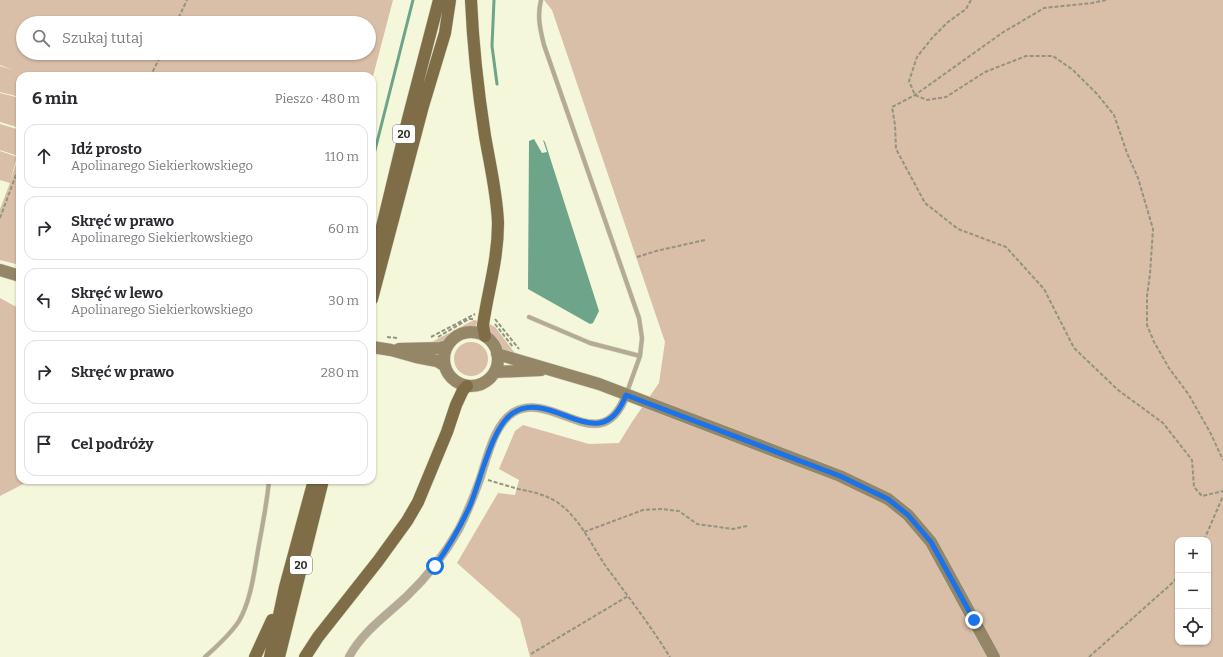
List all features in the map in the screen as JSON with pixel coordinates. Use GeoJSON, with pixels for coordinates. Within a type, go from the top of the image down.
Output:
{"type":"FeatureCollection","features":[{"type":"Feature","properties":{"kind":"main road","name":"20"},"geometry":{"type":"LineString","coordinates":[[376,251],[439,0]]}},
{"type":"Feature","properties":{"kind":"main road","name":"20"},"geometry":{"type":"LineString","coordinates":[[376,284],[445,32],[450,0]]}},
{"type":"Feature","properties":{"kind":"main road"},"geometry":{"type":"LineString","coordinates":[[470,0],[476,80],[495,190],[498,224],[492,281],[483,322],[485,336]]}},
{"type":"Feature","properties":{"kind":"main road"},"geometry":{"type":"LineString","coordinates":[[305,657],[338,611],[401,531],[418,502],[462,390],[467,386]]}},
{"type":"Feature","properties":{"kind":"main road","name":"20"},"geometry":{"type":"LineString","coordinates":[[270,657],[285,588],[313,484]]}},
{"type":"Feature","properties":{"kind":"main road","name":"20"},"geometry":{"type":"LineString","coordinates":[[279,657],[322,484]]}},
{"type":"Feature","properties":{"kind":"main road"},"geometry":{"type":"LineString","coordinates":[[255,657],[269,628],[285,588]]}},
{"type":"Feature","properties":{"kind":"street"},"geometry":{"type":"LineString","coordinates":[[0,270],[16,275]]}},
{"type":"Feature","properties":{"kind":"street"},"geometry":{"type":"LineString","coordinates":[[376,346],[393,344],[440,348],[447,346],[453,340],[465,333],[478,333],[485,336],[494,345],[498,354],[495,372],[482,384],[467,386],[455,381],[448,374],[445,366],[447,346]]}},
{"type":"Feature","properties":{"kind":"street"},"geometry":{"type":"LineString","coordinates":[[393,344],[416,357],[437,361],[445,366]]}},
{"type":"Feature","properties":{"kind":"street"},"geometry":{"type":"LineString","coordinates":[[498,354],[582,379],[626,395],[840,476],[888,499],[908,515],[931,542],[994,657]]}},
{"type":"Feature","properties":{"kind":"street"},"geometry":{"type":"LineString","coordinates":[[495,372],[549,370]]}},
{"type":"Feature","properties":{"kind":"street"},"geometry":{"type":"LineString","coordinates":[[349,657],[360,640],[407,596],[435,566],[459,528],[469,507],[493,439],[499,427],[513,412],[537,407],[583,422],[600,423],[615,415],[621,407],[626,395]]}},
{"type":"Feature","properties":{"kind":"lane"},"geometry":{"type":"LineString","coordinates":[[541,0],[539,10],[539,27],[544,45],[639,318],[642,338],[640,356],[626,395]]}},
{"type":"Feature","properties":{"kind":"lane"},"geometry":{"type":"LineString","coordinates":[[530,317],[590,343],[640,356]]}},
{"type":"Feature","properties":{"kind":"lane"},"geometry":{"type":"LineString","coordinates":[[205,657],[232,631],[245,609],[254,575],[268,484]]}},
{"type":"Feature","properties":{"kind":"path"},"geometry":{"type":"LineString","coordinates":[[179,16],[187,0]]}},
{"type":"Feature","properties":{"kind":"path"},"geometry":{"type":"LineString","coordinates":[[971,0],[966,8],[948,22],[932,38],[917,57],[909,81],[915,95],[927,100],[946,97],[985,72],[1026,56],[1053,56],[1073,70],[1097,94],[1114,115],[1127,153],[1138,178],[1153,229],[1147,296],[1147,325],[1154,342],[1169,368],[1189,395],[1211,434],[1223,460]]}},
{"type":"Feature","properties":{"kind":"path"},"geometry":{"type":"LineString","coordinates":[[1106,0],[1044,8],[1002,33],[915,95],[892,107],[895,125],[896,149],[926,203],[958,229],[1006,247],[1044,289],[1074,348],[1118,390],[1163,423],[1192,460],[1194,487],[1202,496],[1223,491]]}},
{"type":"Feature","properties":{"kind":"path"},"geometry":{"type":"LineString","coordinates":[[152,72],[158,60]]}},
{"type":"Feature","properties":{"kind":"path"},"geometry":{"type":"LineString","coordinates":[[0,218],[16,175]]}},
{"type":"Feature","properties":{"kind":"path"},"geometry":{"type":"LineString","coordinates":[[637,257],[656,251],[705,240]]}},
{"type":"Feature","properties":{"kind":"path"},"geometry":{"type":"LineString","coordinates":[[427,338],[473,314],[479,314]]}},
{"type":"Feature","properties":{"kind":"path"},"geometry":{"type":"LineString","coordinates":[[430,340],[471,318],[478,320]]}},
{"type":"Feature","properties":{"kind":"path"},"geometry":{"type":"LineString","coordinates":[[382,337],[403,338]]}},
{"type":"Feature","properties":{"kind":"path"},"geometry":{"type":"LineString","coordinates":[[480,478],[539,493],[558,502],[584,532],[604,564],[670,657]]}},
{"type":"Feature","properties":{"kind":"path"},"geometry":{"type":"LineString","coordinates":[[1205,537],[1223,496]]}},
{"type":"Feature","properties":{"kind":"path"},"geometry":{"type":"LineString","coordinates":[[584,532],[643,510],[661,509],[679,511],[697,524],[733,529],[747,526]]}},
{"type":"Feature","properties":{"kind":"path"},"geometry":{"type":"LineString","coordinates":[[1089,657],[1175,580]]}},
{"type":"Feature","properties":{"kind":"path"},"geometry":{"type":"LineString","coordinates":[[532,654],[628,596]]}},
{"type":"Feature","properties":{"kind":"shaded area"},"geometry":{"type":"Polygon","coordinates":[[[0,0],[393,0],[374,72],[16,72],[16,96],[0,92],[0,66],[13,70],[0,65],[0,0]]]}},
{"type":"Feature","properties":{"kind":"shaded area"},"geometry":{"type":"Polygon","coordinates":[[[544,0],[1223,0],[1223,657],[530,657],[520,619],[457,563],[498,493],[515,495],[519,480],[499,469],[515,431],[523,425],[589,444],[619,443],[659,383],[665,342],[552,10],[544,0]]]}},
{"type":"Feature","properties":{"kind":"shaded area"},"geometry":{"type":"Polygon","coordinates":[[[0,93],[16,97],[16,127],[0,122],[0,93]]]}},
{"type":"Feature","properties":{"kind":"shaded area"},"geometry":{"type":"Polygon","coordinates":[[[0,124],[16,129],[16,155],[0,150],[0,124]]]}},
{"type":"Feature","properties":{"kind":"shaded area"},"geometry":{"type":"Polygon","coordinates":[[[534,139],[542,153],[547,152],[543,140],[545,142],[599,311],[593,323],[590,324],[528,289],[529,141],[534,139]]]}},
{"type":"Feature","properties":{"kind":"shaded area"},"geometry":{"type":"Polygon","coordinates":[[[0,151],[16,157],[10,182],[16,164],[16,264],[0,260],[0,209],[10,183],[0,180],[0,151]]]}},
{"type":"Feature","properties":{"kind":"shaded area"},"geometry":{"type":"Polygon","coordinates":[[[0,298],[16,307],[16,484],[23,484],[0,496],[0,298]]]}},
{"type":"Feature","properties":{"kind":"shaded area"},"geometry":{"type":"Polygon","coordinates":[[[474,320],[478,321],[475,328],[463,330],[441,343],[426,345],[474,320]]]}},
{"type":"Feature","properties":{"kind":"shaded area"},"geometry":{"type":"Polygon","coordinates":[[[488,323],[495,327],[518,357],[501,350],[490,333],[488,323]]]}},
{"type":"Feature","properties":{"kind":"shaded area"},"geometry":{"type":"Polygon","coordinates":[[[468,342],[474,342],[483,347],[487,353],[487,365],[483,371],[474,376],[468,376],[459,371],[454,362],[454,356],[459,347],[468,342]]]}},
{"type":"Feature","properties":{"kind":"waterway"},"geometry":{"type":"LineString","coordinates":[[376,146],[413,0]]}},
{"type":"Feature","properties":{"kind":"waterway"},"geometry":{"type":"LineString","coordinates":[[494,0],[492,46],[497,84]]}},
{"type":"Feature","properties":{"kind":"route"},"geometry":{"type":"LineString","coordinates":[[435,566],[449,546],[469,507],[493,439],[499,427],[513,412],[537,407],[583,422],[591,424],[600,423],[615,415],[621,407],[626,395],[840,476],[888,499],[908,515],[931,542],[974,620]]}}]}
